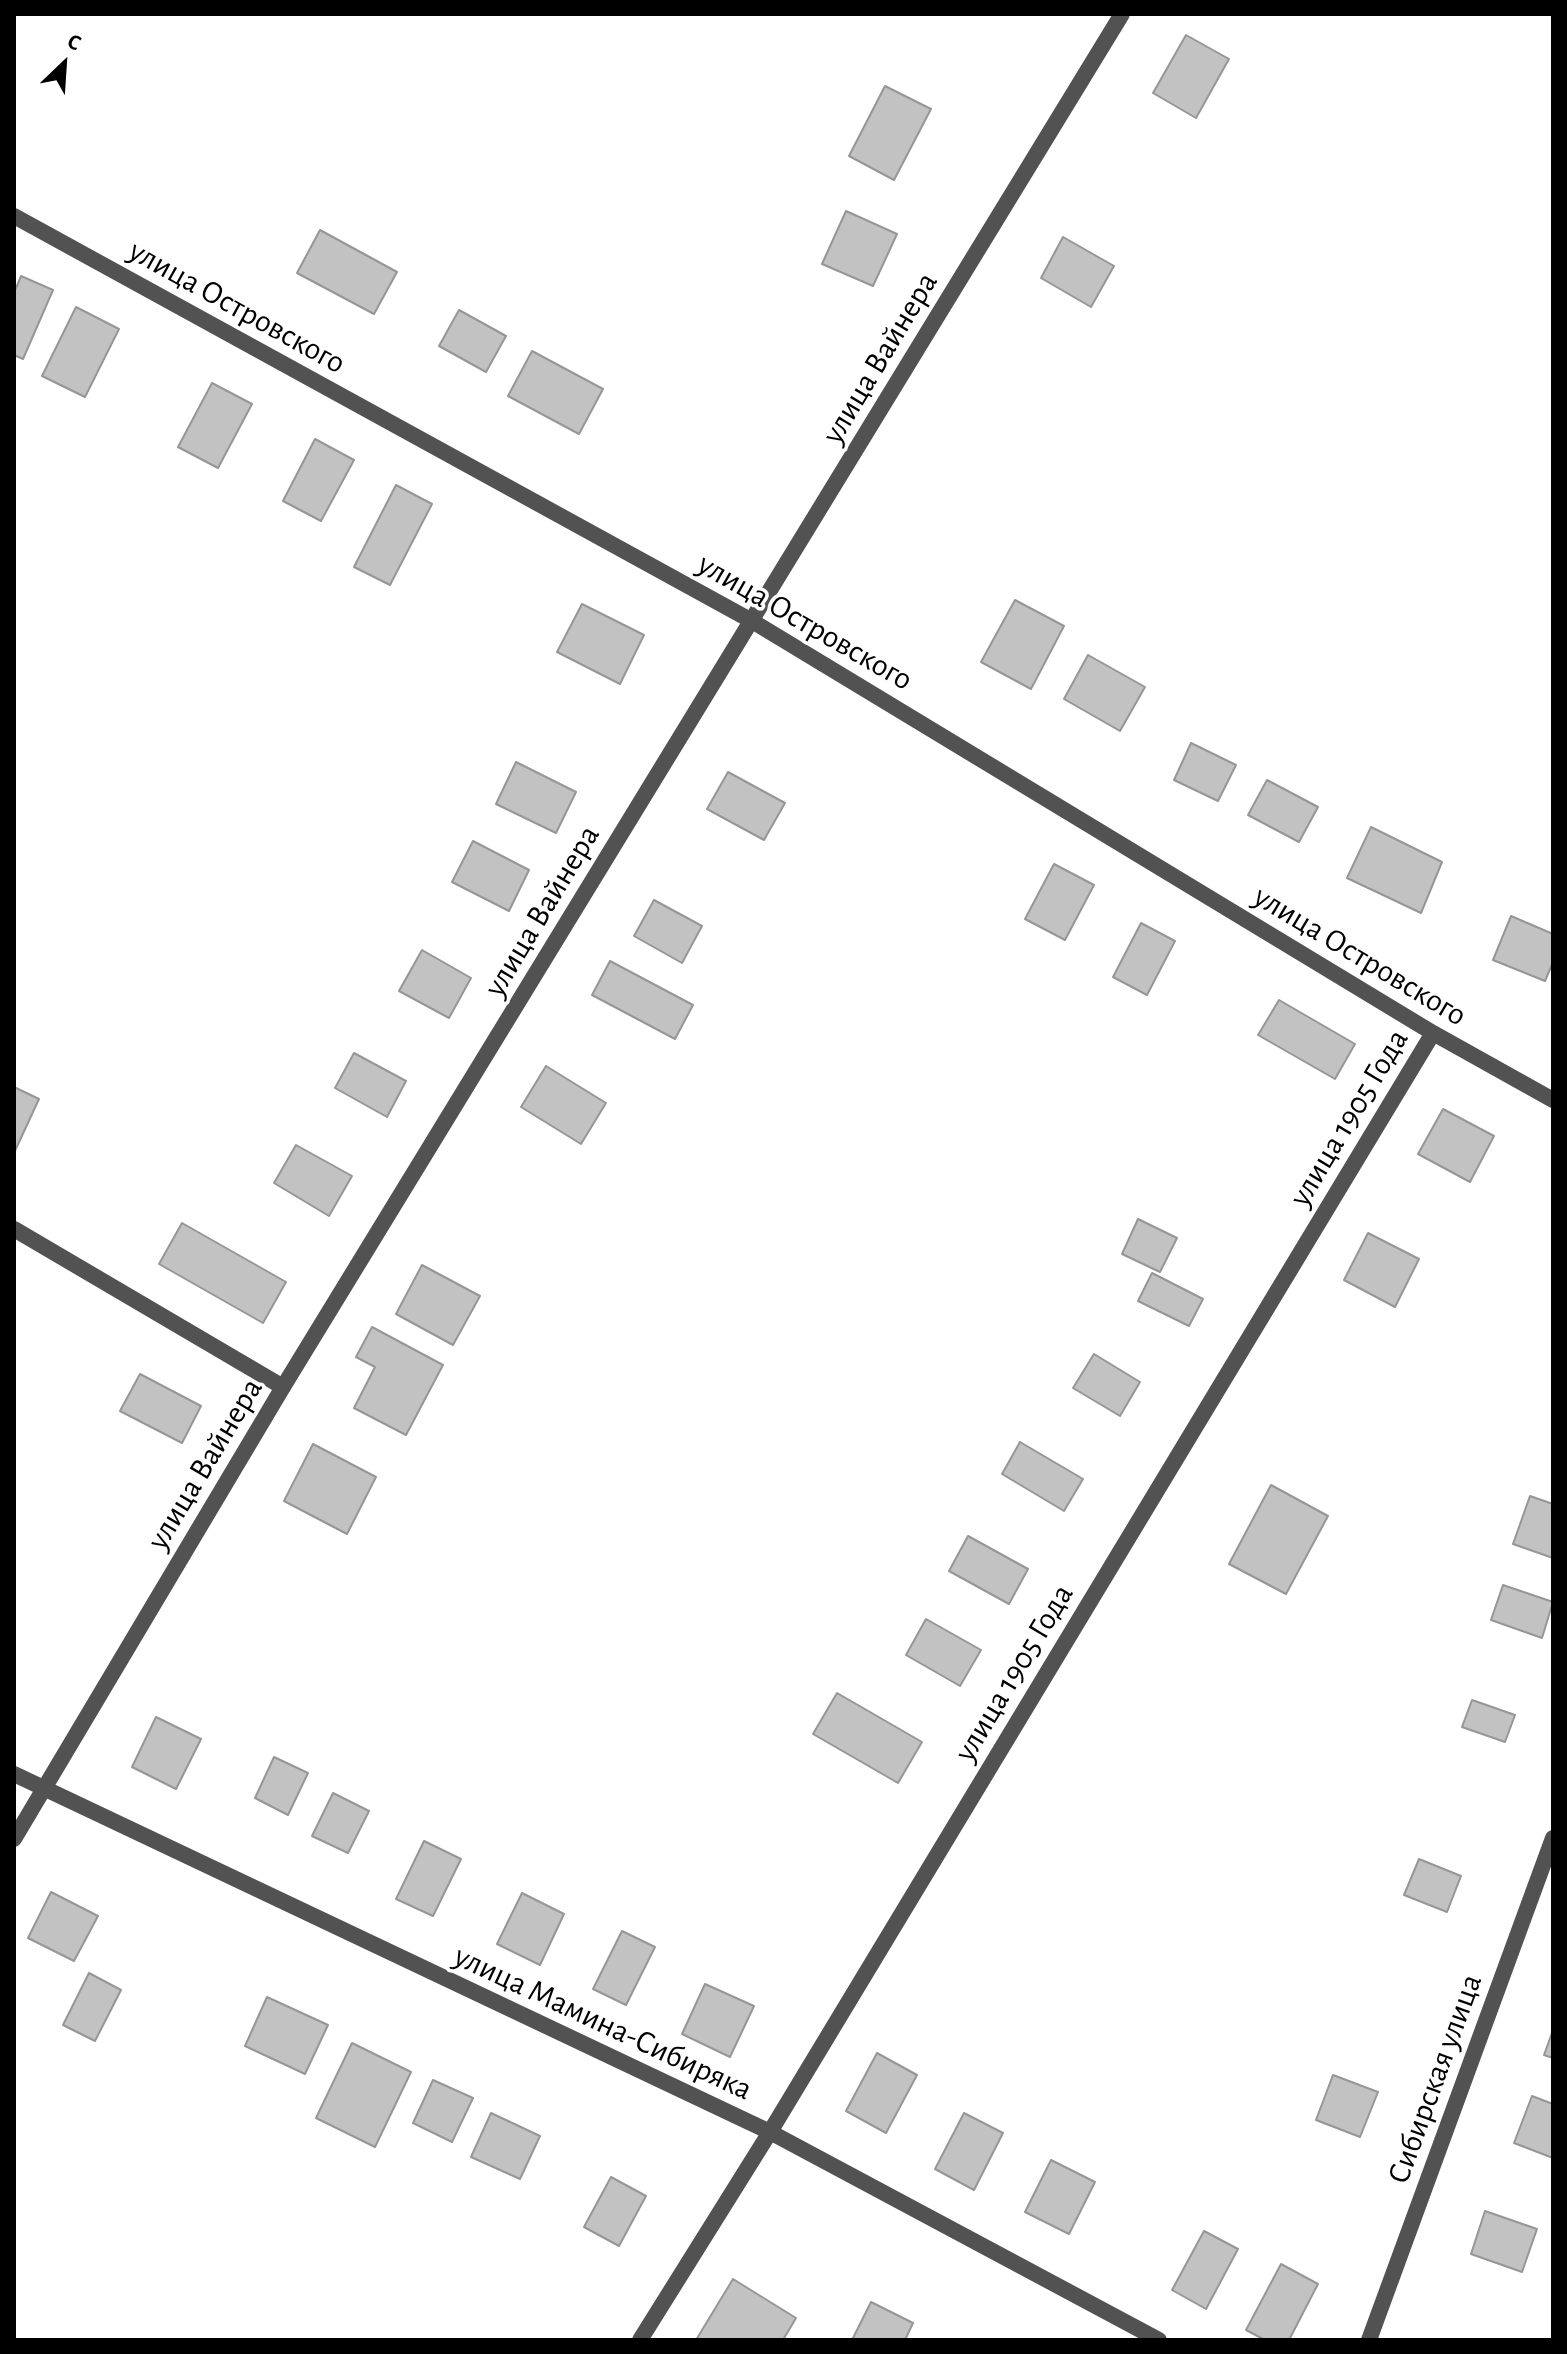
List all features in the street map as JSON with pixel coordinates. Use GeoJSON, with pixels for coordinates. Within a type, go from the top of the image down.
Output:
{"type":"FeatureCollection","features":[{"type":"Feature","properties":{"kind":"street","name":"улица Вайнера"},"geometry":{"type":"LineString","coordinates":[[14,1839],[283,1387],[1122,14]]}},
{"type":"Feature","properties":{"kind":"street","name":"улица Островского"},"geometry":{"type":"LineString","coordinates":[[14,216],[752,621],[1433,1033],[1553,1100]]}},
{"type":"Feature","properties":{"kind":"street","name":"улица 1905 Года"},"geometry":{"type":"LineString","coordinates":[[640,2340],[770,2132],[1433,1033]]}},
{"type":"Feature","properties":{"kind":"street"},"geometry":{"type":"LineString","coordinates":[[14,1229],[283,1387]]}},
{"type":"Feature","properties":{"kind":"street","name":"улица Мамина-Сибиряка"},"geometry":{"type":"LineString","coordinates":[[14,1774],[770,2132],[1159,2340]]}},
{"type":"Feature","properties":{"kind":"street","name":"Сибирская улица"},"geometry":{"type":"LineString","coordinates":[[1369,2340],[1553,1838]]}},
{"type":"Feature","properties":{"kind":"building"},"geometry":{"type":"Polygon","coordinates":[[[1186,35],[1229,59],[1196,118],[1153,93],[1186,35]]]}},
{"type":"Feature","properties":{"kind":"building"},"geometry":{"type":"Polygon","coordinates":[[[885,86],[931,109],[894,180],[849,156],[885,86]]]}},
{"type":"Feature","properties":{"kind":"building"},"geometry":{"type":"Polygon","coordinates":[[[846,211],[897,234],[873,286],[822,264],[846,211]]]}},
{"type":"Feature","properties":{"kind":"building"},"geometry":{"type":"Polygon","coordinates":[[[320,230],[397,272],[374,314],[297,273],[320,230]]]}},
{"type":"Feature","properties":{"kind":"building"},"geometry":{"type":"Polygon","coordinates":[[[1063,237],[1114,266],[1091,307],[1041,278],[1063,237]]]}},
{"type":"Feature","properties":{"kind":"building"},"geometry":{"type":"Polygon","coordinates":[[[21,276],[53,290],[23,359],[14,355],[14,293],[21,276]]]}},
{"type":"Feature","properties":{"kind":"building"},"geometry":{"type":"Polygon","coordinates":[[[76,307],[119,329],[85,397],[42,376],[76,307]]]}},
{"type":"Feature","properties":{"kind":"building"},"geometry":{"type":"Polygon","coordinates":[[[459,310],[506,336],[486,372],[439,346],[459,310]]]}},
{"type":"Feature","properties":{"kind":"building"},"geometry":{"type":"Polygon","coordinates":[[[532,351],[603,389],[579,434],[508,396],[532,351]]]}},
{"type":"Feature","properties":{"kind":"building"},"geometry":{"type":"Polygon","coordinates":[[[212,383],[252,404],[218,468],[178,447],[212,383]]]}},
{"type":"Feature","properties":{"kind":"building"},"geometry":{"type":"Polygon","coordinates":[[[315,439],[354,460],[321,521],[283,501],[315,439]]]}},
{"type":"Feature","properties":{"kind":"building"},"geometry":{"type":"Polygon","coordinates":[[[396,485],[432,504],[390,585],[354,567],[396,485]]]}},
{"type":"Feature","properties":{"kind":"building"},"geometry":{"type":"Polygon","coordinates":[[[1015,600],[1064,626],[1031,689],[981,662],[1015,600]]]}},
{"type":"Feature","properties":{"kind":"building"},"geometry":{"type":"Polygon","coordinates":[[[582,604],[644,635],[620,684],[557,652],[582,604]]]}},
{"type":"Feature","properties":{"kind":"building"},"geometry":{"type":"Polygon","coordinates":[[[1088,655],[1145,687],[1120,731],[1064,699],[1088,655]]]}},
{"type":"Feature","properties":{"kind":"building"},"geometry":{"type":"Polygon","coordinates":[[[1191,743],[1236,765],[1218,801],[1174,780],[1191,743]]]}},
{"type":"Feature","properties":{"kind":"building"},"geometry":{"type":"Polygon","coordinates":[[[516,762],[576,792],[556,833],[496,804],[516,762]]]}},
{"type":"Feature","properties":{"kind":"building"},"geometry":{"type":"Polygon","coordinates":[[[728,772],[785,803],[764,840],[707,809],[728,772]]]}},
{"type":"Feature","properties":{"kind":"building"},"geometry":{"type":"Polygon","coordinates":[[[1267,780],[1318,807],[1299,842],[1248,815],[1267,780]]]}},
{"type":"Feature","properties":{"kind":"building"},"geometry":{"type":"Polygon","coordinates":[[[1371,827],[1442,862],[1421,913],[1347,878],[1371,827]]]}},
{"type":"Feature","properties":{"kind":"building"},"geometry":{"type":"Polygon","coordinates":[[[473,841],[529,870],[509,911],[452,882],[473,841]]]}},
{"type":"Feature","properties":{"kind":"building"},"geometry":{"type":"Polygon","coordinates":[[[1054,864],[1094,885],[1065,940],[1025,919],[1054,864]]]}},
{"type":"Feature","properties":{"kind":"building"},"geometry":{"type":"Polygon","coordinates":[[[654,900],[702,926],[682,963],[634,936],[654,900]]]}},
{"type":"Feature","properties":{"kind":"building"},"geometry":{"type":"Polygon","coordinates":[[[1511,916],[1553,934],[1553,962],[1545,981],[1493,960],[1511,916]]]}},
{"type":"Feature","properties":{"kind":"building"},"geometry":{"type":"Polygon","coordinates":[[[1141,923],[1175,941],[1147,995],[1113,977],[1141,923]]]}},
{"type":"Feature","properties":{"kind":"building"},"geometry":{"type":"Polygon","coordinates":[[[422,950],[471,978],[449,1018],[399,991],[422,950]]]}},
{"type":"Feature","properties":{"kind":"building"},"geometry":{"type":"Polygon","coordinates":[[[610,961],[693,1005],[675,1039],[592,995],[610,961]]]}},
{"type":"Feature","properties":{"kind":"building"},"geometry":{"type":"Polygon","coordinates":[[[1279,1000],[1355,1044],[1335,1079],[1258,1035],[1279,1000]]]}},
{"type":"Feature","properties":{"kind":"building"},"geometry":{"type":"Polygon","coordinates":[[[354,1053],[406,1081],[387,1117],[335,1088],[354,1053]]]}},
{"type":"Feature","properties":{"kind":"building"},"geometry":{"type":"Polygon","coordinates":[[[546,1066],[606,1103],[581,1144],[521,1107],[546,1066]]]}},
{"type":"Feature","properties":{"kind":"building"},"geometry":{"type":"Polygon","coordinates":[[[14,1087],[39,1099],[14,1153],[14,1087]]]}},
{"type":"Feature","properties":{"kind":"building"},"geometry":{"type":"Polygon","coordinates":[[[1443,1109],[1494,1136],[1470,1182],[1418,1154],[1443,1109]]]}},
{"type":"Feature","properties":{"kind":"building"},"geometry":{"type":"Polygon","coordinates":[[[296,1145],[352,1176],[329,1216],[274,1183],[296,1145]]]}},
{"type":"Feature","properties":{"kind":"building"},"geometry":{"type":"Polygon","coordinates":[[[1138,1219],[1177,1238],[1160,1272],[1122,1254],[1138,1219]]]}},
{"type":"Feature","properties":{"kind":"building"},"geometry":{"type":"Polygon","coordinates":[[[182,1223],[286,1282],[263,1323],[159,1264],[182,1223]]]}},
{"type":"Feature","properties":{"kind":"building"},"geometry":{"type":"Polygon","coordinates":[[[1368,1233],[1419,1259],[1395,1307],[1344,1280],[1368,1233]]]}},
{"type":"Feature","properties":{"kind":"building"},"geometry":{"type":"Polygon","coordinates":[[[422,1265],[480,1296],[453,1345],[396,1314],[422,1265]]]}},
{"type":"Feature","properties":{"kind":"building"},"geometry":{"type":"Polygon","coordinates":[[[1152,1273],[1203,1299],[1189,1326],[1138,1301],[1152,1273]]]}},
{"type":"Feature","properties":{"kind":"building"},"geometry":{"type":"Polygon","coordinates":[[[372,1327],[443,1365],[406,1435],[354,1408],[375,1367],[356,1357],[372,1327]]]}},
{"type":"Feature","properties":{"kind":"building"},"geometry":{"type":"Polygon","coordinates":[[[1094,1354],[1140,1382],[1120,1416],[1073,1388],[1094,1354]]]}},
{"type":"Feature","properties":{"kind":"building"},"geometry":{"type":"Polygon","coordinates":[[[140,1374],[201,1406],[182,1443],[120,1411],[140,1374]]]}},
{"type":"Feature","properties":{"kind":"building"},"geometry":{"type":"Polygon","coordinates":[[[1020,1442],[1083,1479],[1064,1511],[1002,1474],[1020,1442]]]}},
{"type":"Feature","properties":{"kind":"building"},"geometry":{"type":"Polygon","coordinates":[[[313,1444],[376,1477],[347,1534],[284,1501],[313,1444]]]}},
{"type":"Feature","properties":{"kind":"building"},"geometry":{"type":"Polygon","coordinates":[[[1271,1485],[1328,1516],[1286,1594],[1229,1564],[1271,1485]]]}},
{"type":"Feature","properties":{"kind":"building"},"geometry":{"type":"Polygon","coordinates":[[[1530,1496],[1553,1504],[1553,1558],[1513,1544],[1530,1496]]]}},
{"type":"Feature","properties":{"kind":"building"},"geometry":{"type":"Polygon","coordinates":[[[968,1536],[1028,1569],[1009,1604],[949,1571],[968,1536]]]}},
{"type":"Feature","properties":{"kind":"building"},"geometry":{"type":"Polygon","coordinates":[[[1503,1585],[1553,1602],[1542,1638],[1491,1620],[1503,1585]]]}},
{"type":"Feature","properties":{"kind":"building"},"geometry":{"type":"Polygon","coordinates":[[[926,1619],[981,1650],[960,1686],[906,1655],[926,1619]]]}},
{"type":"Feature","properties":{"kind":"building"},"geometry":{"type":"Polygon","coordinates":[[[837,1693],[922,1742],[898,1783],[813,1734],[837,1693]]]}},
{"type":"Feature","properties":{"kind":"building"},"geometry":{"type":"Polygon","coordinates":[[[1472,1700],[1515,1715],[1505,1742],[1462,1727],[1472,1700]]]}},
{"type":"Feature","properties":{"kind":"building"},"geometry":{"type":"Polygon","coordinates":[[[156,1717],[201,1739],[176,1789],[132,1767],[156,1717]]]}},
{"type":"Feature","properties":{"kind":"building"},"geometry":{"type":"Polygon","coordinates":[[[274,1757],[308,1773],[288,1815],[255,1798],[274,1757]]]}},
{"type":"Feature","properties":{"kind":"building"},"geometry":{"type":"Polygon","coordinates":[[[333,1793],[369,1811],[348,1853],[312,1836],[333,1793]]]}},
{"type":"Feature","properties":{"kind":"building"},"geometry":{"type":"Polygon","coordinates":[[[424,1841],[461,1859],[433,1916],[396,1899],[424,1841]]]}},
{"type":"Feature","properties":{"kind":"building"},"geometry":{"type":"Polygon","coordinates":[[[1419,1859],[1461,1876],[1447,1912],[1404,1895],[1419,1859]]]}},
{"type":"Feature","properties":{"kind":"building"},"geometry":{"type":"Polygon","coordinates":[[[51,1892],[98,1916],[74,1961],[28,1938],[51,1892]]]}},
{"type":"Feature","properties":{"kind":"building"},"geometry":{"type":"Polygon","coordinates":[[[522,1893],[564,1914],[540,1965],[497,1944],[522,1893]]]}},
{"type":"Feature","properties":{"kind":"building"},"geometry":{"type":"Polygon","coordinates":[[[622,1931],[655,1947],[626,2005],[593,1989],[622,1931]]]}},
{"type":"Feature","properties":{"kind":"building"},"geometry":{"type":"Polygon","coordinates":[[[89,1973],[121,1990],[95,2041],[63,2025],[89,1973]]]}},
{"type":"Feature","properties":{"kind":"building"},"geometry":{"type":"Polygon","coordinates":[[[705,1984],[754,2006],[730,2057],[682,2034],[705,1984]]]}},
{"type":"Feature","properties":{"kind":"building"},"geometry":{"type":"Polygon","coordinates":[[[267,1997],[328,2025],[305,2074],[245,2046],[267,1997]]]}},
{"type":"Feature","properties":{"kind":"building"},"geometry":{"type":"Polygon","coordinates":[[[1553,2030],[1553,2058],[1544,2055],[1553,2030]]]}},
{"type":"Feature","properties":{"kind":"building"},"geometry":{"type":"Polygon","coordinates":[[[352,2043],[411,2072],[375,2147],[316,2118],[352,2043]]]}},
{"type":"Feature","properties":{"kind":"building"},"geometry":{"type":"Polygon","coordinates":[[[877,2053],[917,2075],[886,2133],[846,2111],[877,2053]]]}},
{"type":"Feature","properties":{"kind":"building"},"geometry":{"type":"Polygon","coordinates":[[[1333,2075],[1378,2092],[1360,2137],[1316,2120],[1333,2075]]]}},
{"type":"Feature","properties":{"kind":"building"},"geometry":{"type":"Polygon","coordinates":[[[433,2080],[473,2098],[452,2142],[413,2123],[433,2080]]]}},
{"type":"Feature","properties":{"kind":"building"},"geometry":{"type":"Polygon","coordinates":[[[1532,2096],[1553,2104],[1553,2158],[1514,2143],[1532,2096]]]}},
{"type":"Feature","properties":{"kind":"building"},"geometry":{"type":"Polygon","coordinates":[[[491,2113],[540,2136],[520,2179],[471,2157],[491,2113]]]}},
{"type":"Feature","properties":{"kind":"building"},"geometry":{"type":"Polygon","coordinates":[[[964,2113],[1003,2133],[974,2190],[935,2169],[964,2113]]]}},
{"type":"Feature","properties":{"kind":"building"},"geometry":{"type":"Polygon","coordinates":[[[1051,2160],[1095,2182],[1069,2234],[1025,2212],[1051,2160]]]}},
{"type":"Feature","properties":{"kind":"building"},"geometry":{"type":"Polygon","coordinates":[[[611,2177],[646,2196],[619,2246],[584,2227],[611,2177]]]}},
{"type":"Feature","properties":{"kind":"building"},"geometry":{"type":"Polygon","coordinates":[[[1485,2211],[1537,2229],[1522,2272],[1471,2254],[1485,2211]]]}},
{"type":"Feature","properties":{"kind":"building"},"geometry":{"type":"Polygon","coordinates":[[[1204,2231],[1238,2249],[1206,2309],[1172,2290],[1204,2231]]]}},
{"type":"Feature","properties":{"kind":"building"},"geometry":{"type":"Polygon","coordinates":[[[1281,2264],[1318,2284],[1289,2340],[1265,2340],[1246,2330],[1281,2264]]]}},
{"type":"Feature","properties":{"kind":"building"},"geometry":{"type":"Polygon","coordinates":[[[733,2279],[796,2318],[783,2340],[696,2340],[733,2279]]]}},
{"type":"Feature","properties":{"kind":"building"},"geometry":{"type":"Polygon","coordinates":[[[871,2302],[913,2323],[905,2340],[852,2340],[871,2302]]]}}]}
